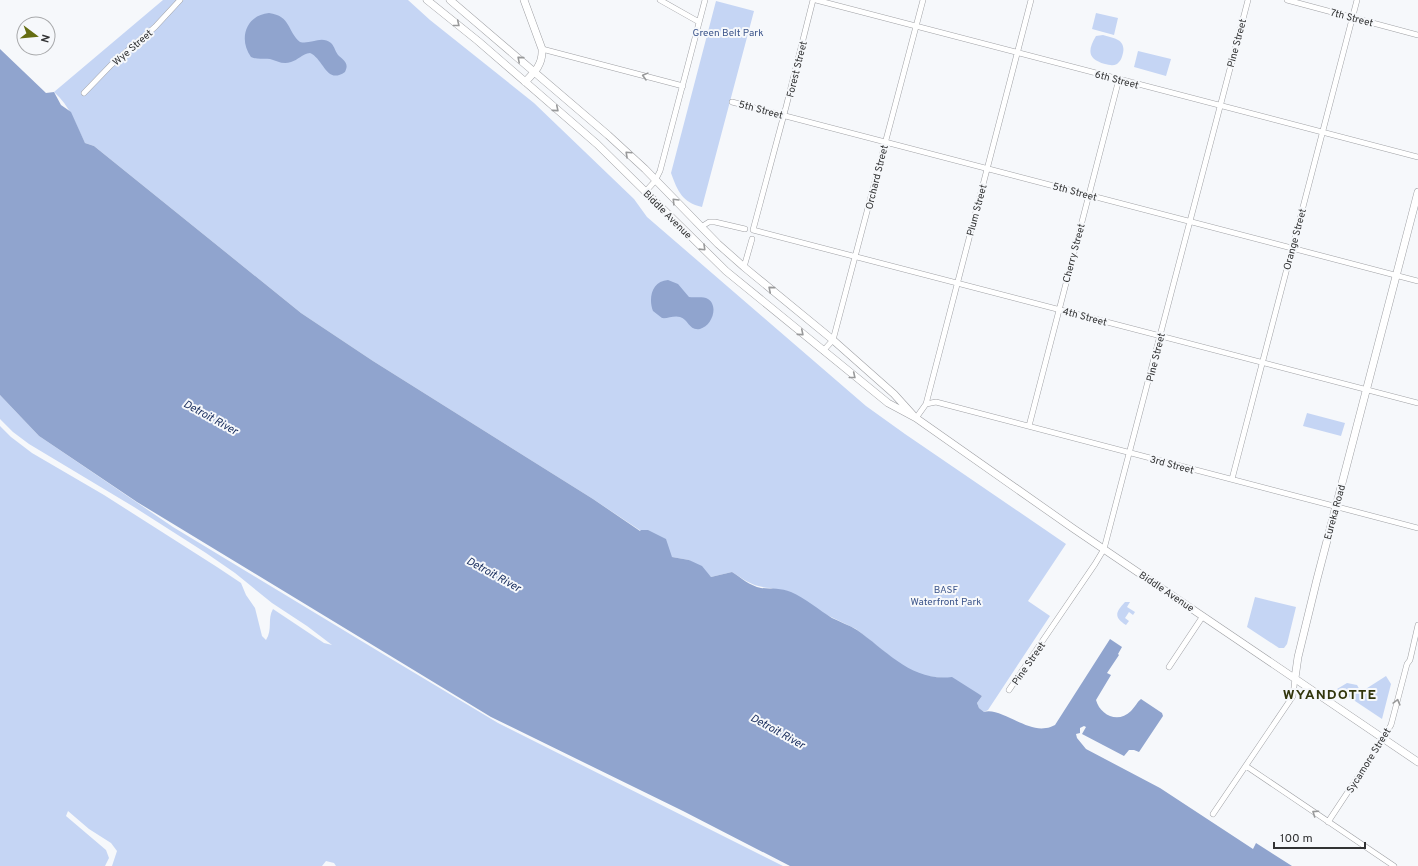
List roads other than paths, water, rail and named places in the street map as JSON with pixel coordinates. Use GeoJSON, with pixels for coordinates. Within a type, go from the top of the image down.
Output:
{"type":"FeatureCollection","features":[{"type":"Feature","properties":{"kind":"main road","name":"Biddle Avenue"},"geometry":{"type":"LineString","coordinates":[[427,0],[478,41],[597,144],[726,271],[888,403],[916,418],[1104,549],[1418,762]]}},
{"type":"Feature","properties":{"kind":"main road","name":"Biddle Avenue"},"geometry":{"type":"LineString","coordinates":[[450,0],[608,135],[645,169],[701,227],[744,267],[833,340],[894,394],[916,418]]}},
{"type":"Feature","properties":{"kind":"main road"},"geometry":{"type":"LineString","coordinates":[[524,0],[542,49],[543,57],[540,65],[525,82]]}},
{"type":"Feature","properties":{"kind":"main road","name":"Eureka Road"},"geometry":{"type":"LineString","coordinates":[[1295,678],[1298,657],[1336,506],[1418,192]]}},
{"type":"Feature","properties":{"kind":"street","name":"Wye Street"},"geometry":{"type":"LineString","coordinates":[[84,93],[111,65],[155,27],[180,0]]}},
{"type":"Feature","properties":{"kind":"street"},"geometry":{"type":"LineString","coordinates":[[660,0],[699,22]]}},
{"type":"Feature","properties":{"kind":"street"},"geometry":{"type":"LineString","coordinates":[[646,191],[655,181],[660,171],[705,0]]}},
{"type":"Feature","properties":{"kind":"street","name":"6th Street"},"geometry":{"type":"LineString","coordinates":[[815,0],[1418,157]]}},
{"type":"Feature","properties":{"kind":"street","name":"Forest Street"},"geometry":{"type":"LineString","coordinates":[[753,230],[815,0]]}},
{"type":"Feature","properties":{"kind":"street","name":"Orchard Street"},"geometry":{"type":"LineString","coordinates":[[823,351],[833,340],[923,0]]}},
{"type":"Feature","properties":{"kind":"street","name":"Plum Street"},"geometry":{"type":"LineString","coordinates":[[916,418],[926,404],[1031,0]]}},
{"type":"Feature","properties":{"kind":"street","name":"Pine Street"},"geometry":{"type":"LineString","coordinates":[[1009,690],[1104,549],[1248,0]]}},
{"type":"Feature","properties":{"kind":"street","name":"7th Street"},"geometry":{"type":"LineString","coordinates":[[1287,0],[1418,34]]}},
{"type":"Feature","properties":{"kind":"street","name":"Orange Street"},"geometry":{"type":"LineString","coordinates":[[1232,479],[1357,0]]}},
{"type":"Feature","properties":{"kind":"street"},"geometry":{"type":"LineString","coordinates":[[542,49],[683,86]]}},
{"type":"Feature","properties":{"kind":"street","name":"Cherry Street"},"geometry":{"type":"LineString","coordinates":[[1029,426],[1058,309],[1119,79]]}},
{"type":"Feature","properties":{"kind":"street","name":"5th Street"},"geometry":{"type":"LineString","coordinates":[[732,102],[1418,281]]}},
{"type":"Feature","properties":{"kind":"street"},"geometry":{"type":"LineString","coordinates":[[701,227],[709,222],[715,222],[744,229]]}},
{"type":"Feature","properties":{"kind":"street","name":"4th Street"},"geometry":{"type":"LineString","coordinates":[[753,230],[1418,403]]}},
{"type":"Feature","properties":{"kind":"street"},"geometry":{"type":"LineString","coordinates":[[744,267],[752,239]]}},
{"type":"Feature","properties":{"kind":"street","name":"3rd Street"},"geometry":{"type":"LineString","coordinates":[[926,404],[936,402],[1418,528]]}},
{"type":"Feature","properties":{"kind":"street"},"geometry":{"type":"LineString","coordinates":[[1169,666],[1203,616]]}},
{"type":"Feature","properties":{"kind":"street","name":"Sycamore Street"},"geometry":{"type":"LineString","coordinates":[[1328,822],[1391,725],[1412,652],[1418,624]]}},
{"type":"Feature","properties":{"kind":"street","name":"Eureka Road"},"geometry":{"type":"LineString","coordinates":[[1213,814],[1293,696],[1295,678]]}},
{"type":"Feature","properties":{"kind":"street"},"geometry":{"type":"LineString","coordinates":[[1246,766],[1394,866]]}},
{"type":"Feature","properties":{"kind":"water"},"geometry":{"type":"Polygon","coordinates":[[[269,13],[281,17],[288,24],[300,42],[304,43],[323,40],[331,43],[346,63],[347,67],[345,72],[339,75],[329,73],[319,60],[310,53],[288,63],[251,57],[245,43],[246,29],[255,18],[269,13]]]}},
{"type":"Feature","properties":{"kind":"water","name":"Detroit River"},"geometry":{"type":"Polygon","coordinates":[[[0,49],[46,93],[54,92],[61,105],[71,112],[85,143],[94,146],[301,313],[373,361],[593,499],[640,531],[648,530],[666,539],[672,557],[689,560],[702,566],[711,577],[732,572],[757,587],[780,589],[791,592],[832,618],[857,630],[912,670],[924,675],[952,677],[982,696],[977,703],[979,708],[984,712],[990,711],[998,713],[1038,728],[1047,728],[1055,725],[1110,639],[1122,647],[1118,654],[1119,655],[1107,673],[1111,675],[1096,700],[1101,710],[1110,716],[1121,717],[1131,711],[1141,699],[1162,713],[1163,716],[1139,752],[1129,750],[1124,756],[1082,734],[1086,727],[1084,726],[1080,728],[1080,733],[1076,734],[1077,738],[1086,749],[1160,788],[1253,849],[1256,843],[1292,866],[790,866],[683,811],[491,717],[137,502],[39,436],[0,395],[0,49]]]}},
{"type":"Feature","properties":{"kind":"water"},"geometry":{"type":"Polygon","coordinates":[[[668,280],[678,284],[689,297],[704,298],[711,302],[713,306],[713,316],[708,324],[700,329],[696,329],[691,327],[683,318],[675,316],[662,318],[653,311],[651,296],[653,291],[658,283],[668,280]]]}},
{"type":"Feature","properties":{"kind":"district","name":"WYANDOTTE"},"geometry":{"type":"Point","coordinates":[1330,694]}},
{"type":"Feature","properties":{"kind":"park label","name":"Green Belt Park"},"geometry":{"type":"Point","coordinates":[728,32]}},
{"type":"Feature","properties":{"kind":"park label","name":"BASF Waterfront Park"},"geometry":{"type":"Point","coordinates":[946,594]}}]}
